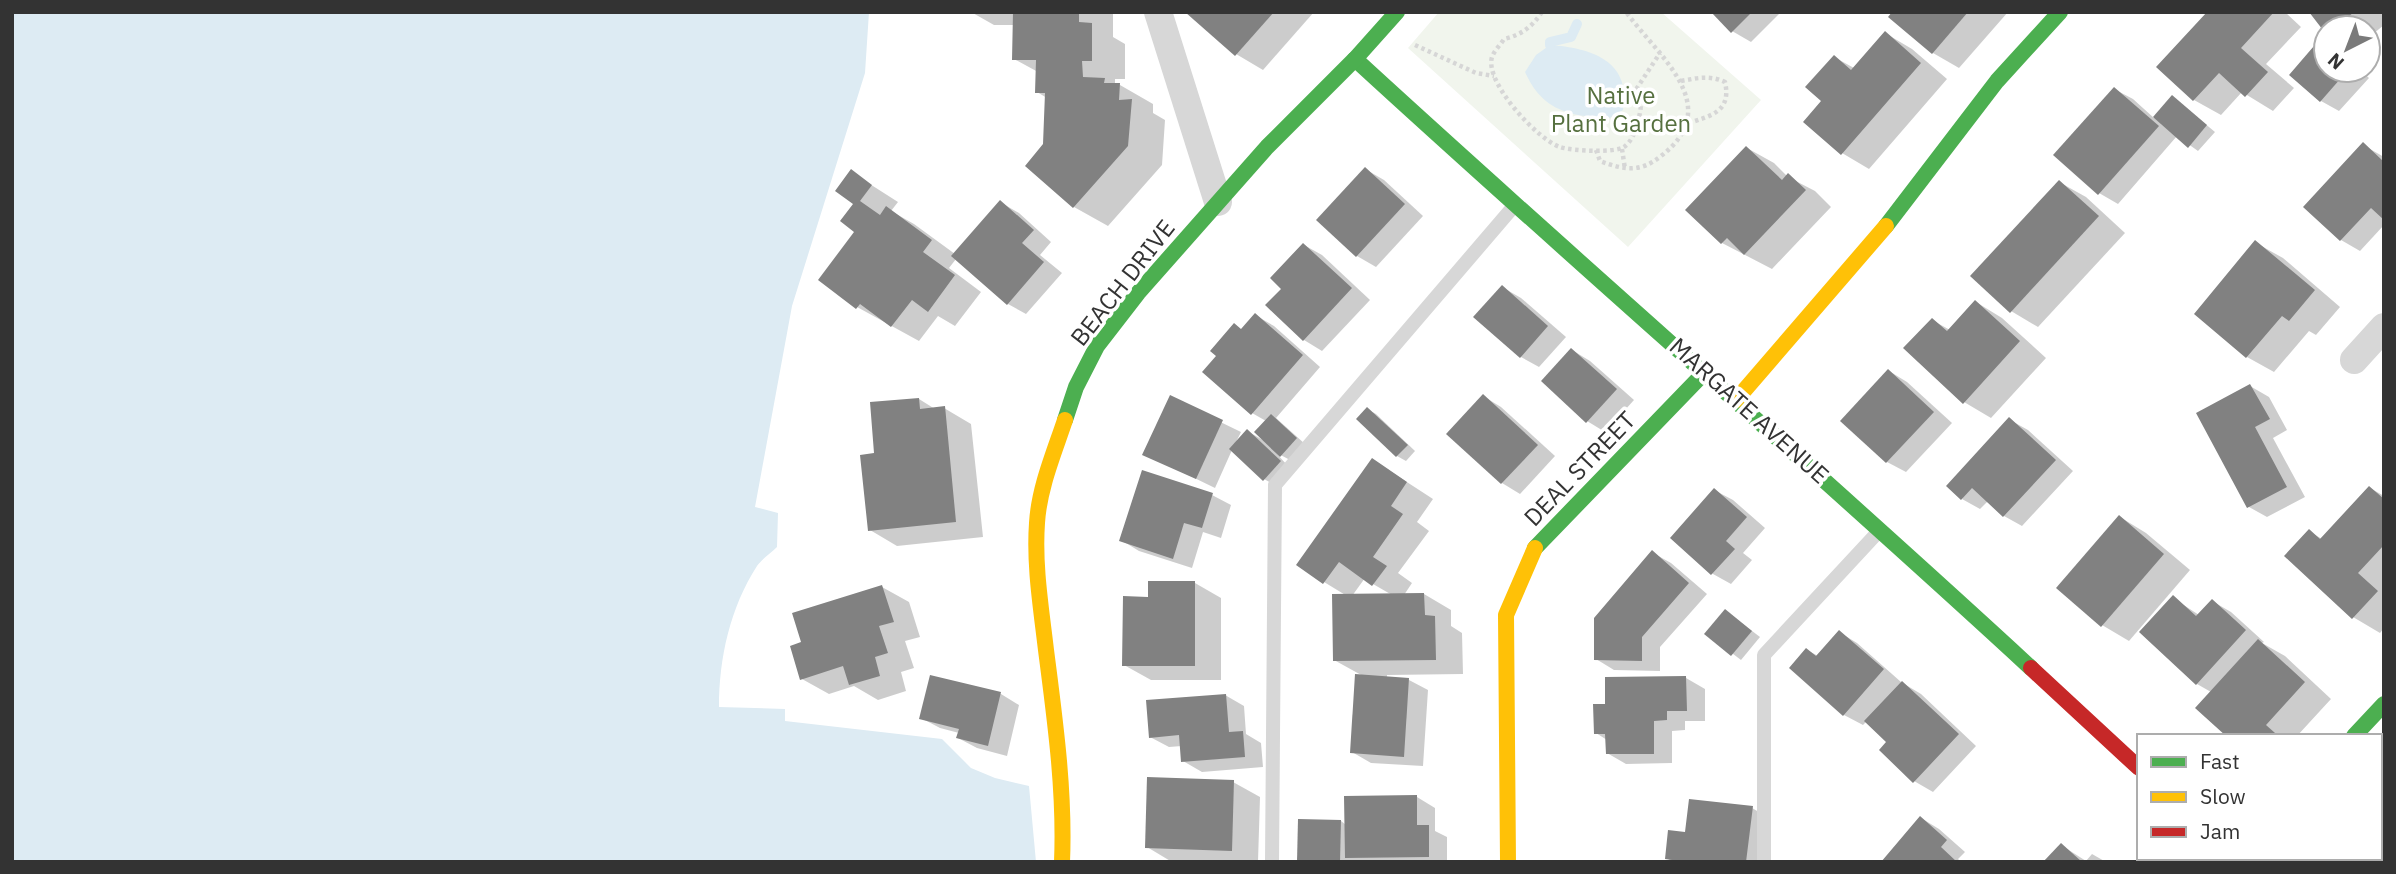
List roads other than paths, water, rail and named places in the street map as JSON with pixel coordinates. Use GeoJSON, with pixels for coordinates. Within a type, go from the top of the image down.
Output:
{"type":"FeatureCollection","features":[{"type":"Feature","properties":{"kind":"street"},"geometry":{"type":"LineString","coordinates":[[1158,12],[1218,202]]}},
{"type":"Feature","properties":{"kind":"street","name":"BEACH DRIVE"},"geometry":{"type":"LineString","coordinates":[[1062,862],[1057,737],[1035,568],[1037,520],[1049,466],[1076,387],[1097,346],[1138,293],[1267,147],[1355,59],[1397,12]]}},
{"type":"Feature","properties":{"kind":"street"},"geometry":{"type":"LineString","coordinates":[[1736,400],[1873,243],[1997,81],[2060,12]]}},
{"type":"Feature","properties":{"kind":"street","name":"MARGATE AVENUE"},"geometry":{"type":"LineString","coordinates":[[1355,59],[1514,205],[1881,529],[2137,766]]}},
{"type":"Feature","properties":{"kind":"street"},"geometry":{"type":"LineString","coordinates":[[2354,360],[2384,327]]}},
{"type":"Feature","properties":{"kind":"street","name":"DEAL STREET"},"geometry":{"type":"LineString","coordinates":[[1508,862],[1506,615],[1534,550],[1705,372]]}},
{"type":"Feature","properties":{"kind":"street"},"geometry":{"type":"LineString","coordinates":[[2356,734],[2384,704]]}},
{"type":"Feature","properties":{"kind":"lane"},"geometry":{"type":"LineString","coordinates":[[1272,862],[1275,485],[1514,205]]}},
{"type":"Feature","properties":{"kind":"lane"},"geometry":{"type":"LineString","coordinates":[[1764,862],[1764,655],[1881,529]]}},
{"type":"Feature","properties":{"kind":"waterway"},"geometry":{"type":"LineString","coordinates":[[1550,45],[1550,42],[1571,37],[1577,24]]}},
{"type":"Feature","properties":{"kind":"park label","name":"Native Plant Garden"},"geometry":{"type":"Point","coordinates":[1621,110]}}]}
